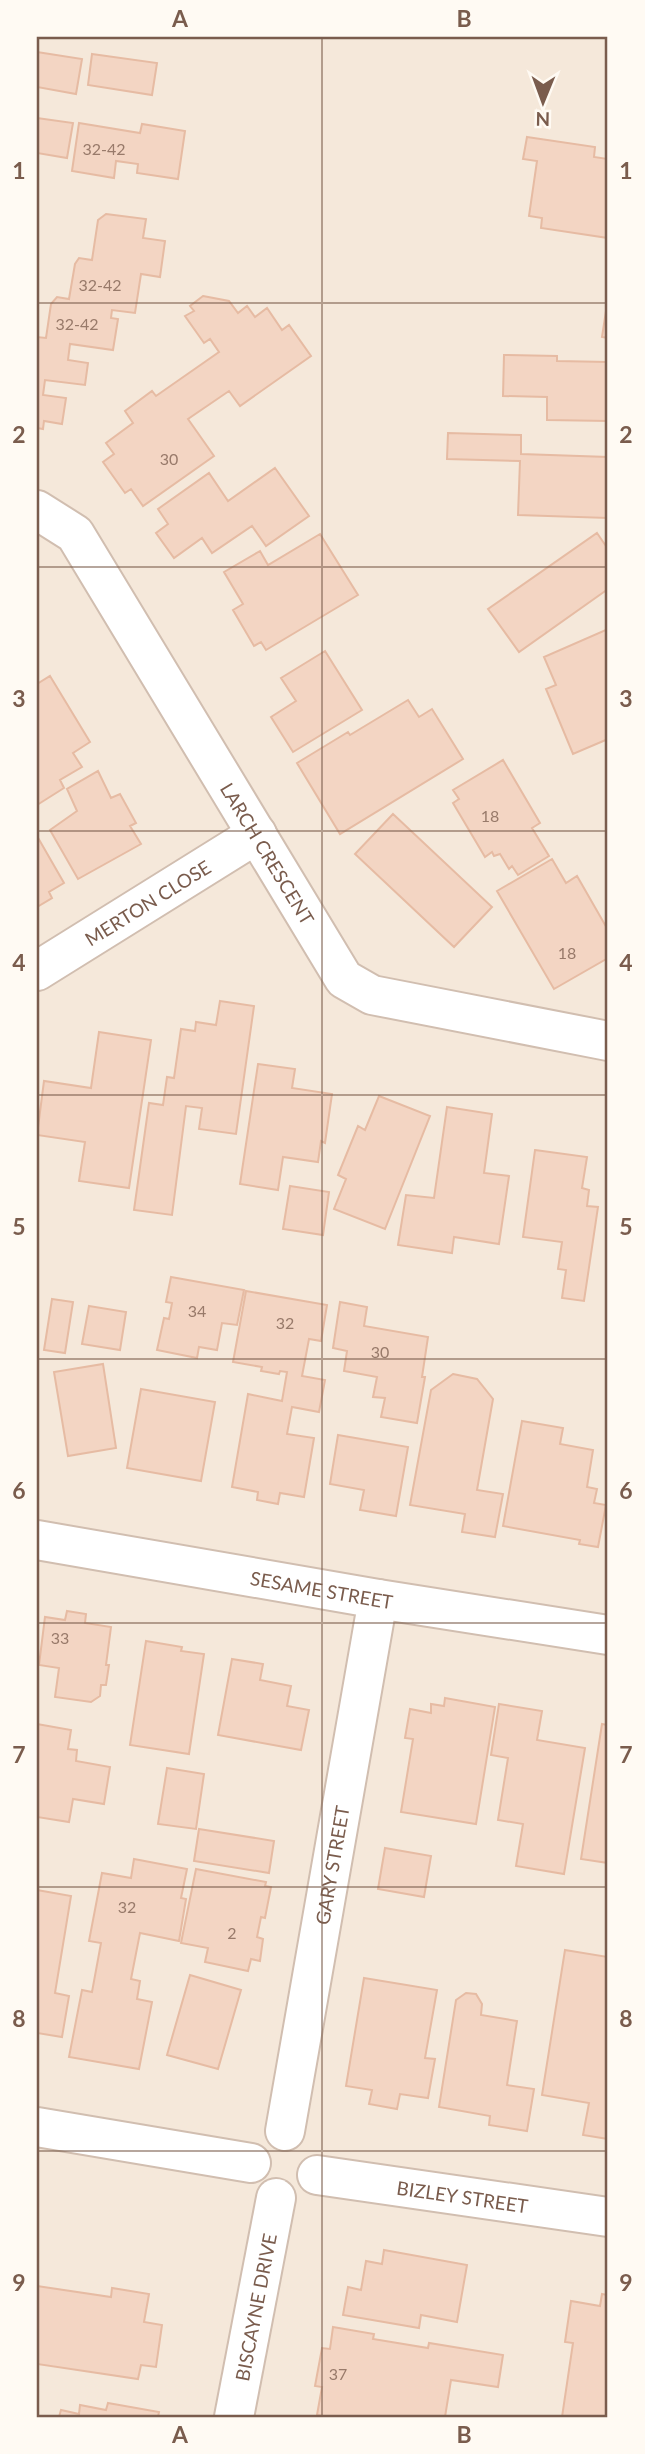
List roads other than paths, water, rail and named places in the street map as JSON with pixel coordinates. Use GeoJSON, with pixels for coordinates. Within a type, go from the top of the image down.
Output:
{"type":"FeatureCollection","features":[{"type":"Feature","properties":{"kind":"street","name":"LARCH CRESCENT"},"geometry":{"type":"LineString","coordinates":[[37,510],[75,534],[344,979],[372,995],[608,1041]]}},
{"type":"Feature","properties":{"kind":"street","name":"MERTON CLOSE"},"geometry":{"type":"LineString","coordinates":[[37,971],[257,834]]}},
{"type":"Feature","properties":{"kind":"street","name":"SESAME STREET"},"geometry":{"type":"LineString","coordinates":[[37,1540],[378,1599],[608,1635]]}},
{"type":"Feature","properties":{"kind":"street","name":"GARY STREET"},"geometry":{"type":"LineString","coordinates":[[285,2131],[378,1599]]}},
{"type":"Feature","properties":{"kind":"street"},"geometry":{"type":"LineString","coordinates":[[37,2127],[251,2163]]}},
{"type":"Feature","properties":{"kind":"street"},"geometry":{"type":"LineString","coordinates":[[285,2131],[307,2140],[314,2149],[318,2160],[317,2175],[307,2191],[285,2200],[265,2194],[256,2185],[251,2174],[251,2163],[253,2152],[260,2142],[270,2135],[285,2131]]}},
{"type":"Feature","properties":{"kind":"street","name":"BIZLEY STREET"},"geometry":{"type":"LineString","coordinates":[[317,2175],[608,2217]]}},
{"type":"Feature","properties":{"kind":"street","name":"BISCAYNE DRIVE"},"geometry":{"type":"LineString","coordinates":[[234,2417],[275,2198]]}}]}
